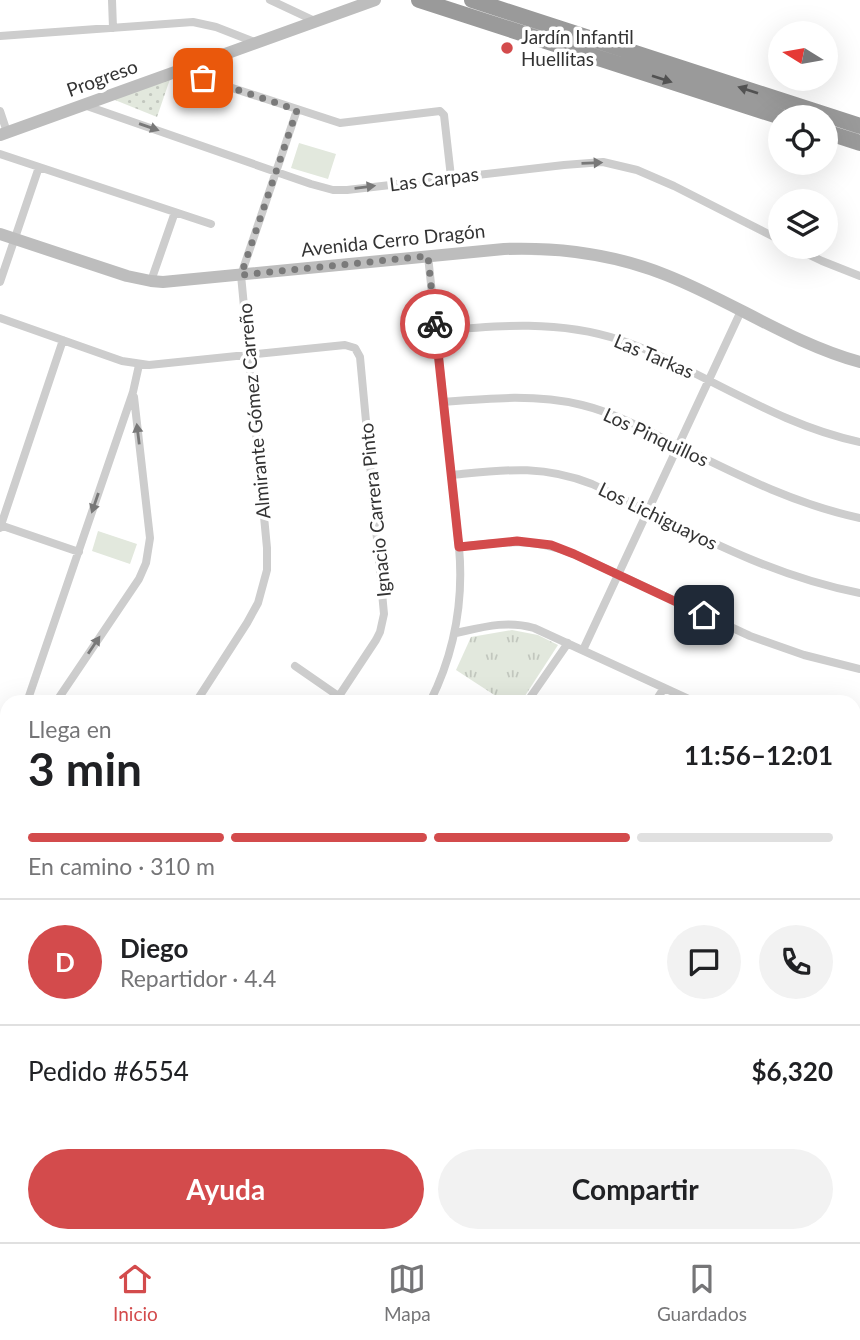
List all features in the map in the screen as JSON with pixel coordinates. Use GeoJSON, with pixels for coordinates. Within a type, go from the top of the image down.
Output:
{"type":"FeatureCollection","features":[{"type":"Feature","properties":{"kind":"highway"},"geometry":{"type":"LineString","coordinates":[[419,0],[460,6],[768,112]]}},
{"type":"Feature","properties":{"kind":"highway"},"geometry":{"type":"LineString","coordinates":[[472,0],[860,126]]}},
{"type":"Feature","properties":{"kind":"highway"},"geometry":{"type":"LineString","coordinates":[[838,136],[860,143]]}},
{"type":"Feature","properties":{"kind":"street"},"geometry":{"type":"LineString","coordinates":[[112,0],[113,28]]}},
{"type":"Feature","properties":{"kind":"street"},"geometry":{"type":"LineString","coordinates":[[270,0],[317,22]]}},
{"type":"Feature","properties":{"kind":"street","name":"Progreso"},"geometry":{"type":"LineString","coordinates":[[4,134],[375,0]]}},
{"type":"Feature","properties":{"kind":"street"},"geometry":{"type":"LineString","coordinates":[[0,36],[185,22],[216,27],[257,43]]}},
{"type":"Feature","properties":{"kind":"street"},"geometry":{"type":"LineString","coordinates":[[180,71],[340,123],[440,111],[444,115],[451,177]]}},
{"type":"Feature","properties":{"kind":"street","name":"Las Carpas"},"geometry":{"type":"LineString","coordinates":[[84,105],[333,190],[580,163],[614,164],[674,186],[768,234]]}},
{"type":"Feature","properties":{"kind":"street","name":"Almirante Gómez Carreño"},"geometry":{"type":"LineString","coordinates":[[200,695],[253,613],[267,570],[241,275],[297,110]]}},
{"type":"Feature","properties":{"kind":"street"},"geometry":{"type":"LineString","coordinates":[[0,111],[4,134]]}},
{"type":"Feature","properties":{"kind":"street"},"geometry":{"type":"LineString","coordinates":[[0,154],[211,224]]}},
{"type":"Feature","properties":{"kind":"street"},"geometry":{"type":"LineString","coordinates":[[0,282],[39,167]]}},
{"type":"Feature","properties":{"kind":"street"},"geometry":{"type":"LineString","coordinates":[[151,281],[175,212]]}},
{"type":"Feature","properties":{"kind":"street","name":"Avenida Cerro Dragón"},"geometry":{"type":"LineString","coordinates":[[0,234],[127,276],[151,281],[522,248],[593,253],[627,261],[666,275],[819,348],[860,362]]}},
{"type":"Feature","properties":{"kind":"street"},"geometry":{"type":"LineString","coordinates":[[428,256],[452,475],[461,590],[456,633],[433,695]]}},
{"type":"Feature","properties":{"kind":"street"},"geometry":{"type":"LineString","coordinates":[[818,259],[860,276]]}},
{"type":"Feature","properties":{"kind":"street"},"geometry":{"type":"LineString","coordinates":[[583,650],[741,311]]}},
{"type":"Feature","properties":{"kind":"street"},"geometry":{"type":"LineString","coordinates":[[0,318],[139,365],[249,355]]}},
{"type":"Feature","properties":{"kind":"street","name":"Las Tarkas"},"geometry":{"type":"LineString","coordinates":[[436,331],[514,325],[584,331],[635,345],[800,424],[860,442]]}},
{"type":"Feature","properties":{"kind":"street"},"geometry":{"type":"LineString","coordinates":[[63,340],[0,526],[79,552]]}},
{"type":"Feature","properties":{"kind":"street","name":"Ignacio Carrera Pinto"},"geometry":{"type":"LineString","coordinates":[[249,355],[345,345],[355,348],[359,357],[384,614],[376,640],[340,695]]}},
{"type":"Feature","properties":{"kind":"street"},"geometry":{"type":"LineString","coordinates":[[29,695],[133,393],[139,365]]}},
{"type":"Feature","properties":{"kind":"street"},"geometry":{"type":"LineString","coordinates":[[61,695],[139,579],[146,564],[150,538],[133,393]]}},
{"type":"Feature","properties":{"kind":"street","name":"Los Pinquillos"},"geometry":{"type":"LineString","coordinates":[[443,402],[529,397],[565,402],[610,414],[777,492],[860,518]]}},
{"type":"Feature","properties":{"kind":"street","name":"Los Lichiguayos"},"geometry":{"type":"LineString","coordinates":[[452,475],[512,469],[553,472],[592,484],[727,550],[764,565],[831,587],[860,593]]}},
{"type":"Feature","properties":{"kind":"street"},"geometry":{"type":"LineString","coordinates":[[459,547],[506,541],[539,543],[562,549],[750,636],[804,655],[860,669]]}},
{"type":"Feature","properties":{"kind":"street"},"geometry":{"type":"LineString","coordinates":[[456,633],[494,625],[511,624],[534,628],[680,695]]}},
{"type":"Feature","properties":{"kind":"street"},"geometry":{"type":"LineString","coordinates":[[532,695],[568,643]]}},
{"type":"Feature","properties":{"kind":"street"},"geometry":{"type":"LineString","coordinates":[[295,666],[332,695]]}},
{"type":"Feature","properties":{"kind":"street"},"geometry":{"type":"LineString","coordinates":[[660,695],[664,688]]}},
{"type":"Feature","properties":{"kind":"green space"},"geometry":{"type":"Polygon","coordinates":[[[170,79],[157,117],[110,98],[170,79]]]}},
{"type":"Feature","properties":{"kind":"green space"},"geometry":{"type":"Polygon","coordinates":[[[299,143],[336,154],[328,179],[291,168],[299,143]]]}},
{"type":"Feature","properties":{"kind":"green space"},"geometry":{"type":"Polygon","coordinates":[[[98,531],[137,544],[130,564],[92,551],[98,531]]]}},
{"type":"Feature","properties":{"kind":"green space"},"geometry":{"type":"Polygon","coordinates":[[[512,630],[538,635],[558,645],[526,695],[494,695],[456,670],[471,637],[512,630]]]}},
{"type":"Feature","properties":{"kind":"way so far"},"geometry":{"type":"LineString","coordinates":[[203,78],[297,110],[241,275],[428,256],[435,324]]}},
{"type":"Feature","properties":{"kind":"place","name":"Jardín Infantil Huellitas"},"geometry":{"type":"Point","coordinates":[507,48]}},
{"type":"Feature","properties":{"kind":"route"},"geometry":{"type":"LineString","coordinates":[[435,324],[459,547],[506,541],[551,545],[704,615]]}}]}
